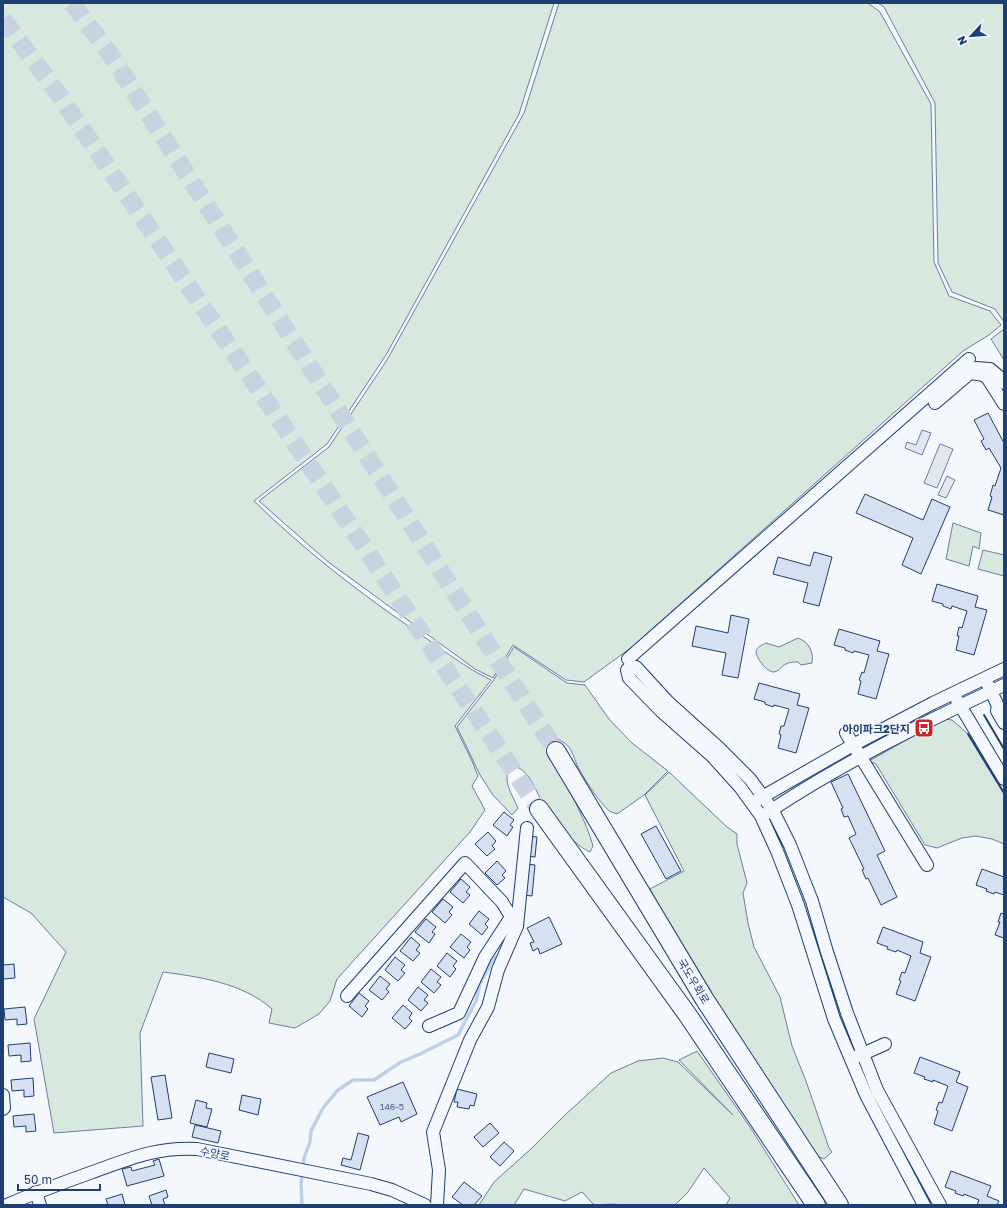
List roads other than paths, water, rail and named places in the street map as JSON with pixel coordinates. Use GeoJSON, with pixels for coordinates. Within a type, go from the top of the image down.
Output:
{"type":"FeatureCollection","features":[{"type":"Feature","properties":{"kind":"highway","name":"국도우회로"},"geometry":{"type":"LineString","coordinates":[[556,751],[705,1000],[839,1205]]}},
{"type":"Feature","properties":{"kind":"highway"},"geometry":{"type":"LineString","coordinates":[[539,809],[687,1014],[816,1205]]}},
{"type":"Feature","properties":{"kind":"street"},"geometry":{"type":"LineString","coordinates":[[628,659],[969,359]]}},
{"type":"Feature","properties":{"kind":"street"},"geometry":{"type":"LineString","coordinates":[[935,403],[976,368],[990,369],[1004,383]]}},
{"type":"Feature","properties":{"kind":"street"},"geometry":{"type":"LineString","coordinates":[[971,373],[984,375],[1004,404]]}},
{"type":"Feature","properties":{"kind":"street"},"geometry":{"type":"LineString","coordinates":[[924,1205],[866,1095],[834,1019],[798,905],[777,851],[761,816],[740,787],[712,756],[660,711],[628,678],[626,673],[628,668],[634,666],[636,667],[668,702],[719,748],[750,779],[772,809],[786,835],[812,901],[844,1007],[877,1090],[940,1205]]}},
{"type":"Feature","properties":{"kind":"street"},"geometry":{"type":"LineString","coordinates":[[752,803],[853,745],[1004,669]]}},
{"type":"Feature","properties":{"kind":"street"},"geometry":{"type":"LineString","coordinates":[[984,679],[1001,708],[997,711],[1004,723]]}},
{"type":"Feature","properties":{"kind":"street"},"geometry":{"type":"LineString","coordinates":[[761,816],[795,794],[860,757],[1004,685]]}},
{"type":"Feature","properties":{"kind":"street"},"geometry":{"type":"LineString","coordinates":[[953,694],[1004,779]]}},
{"type":"Feature","properties":{"kind":"street"},"geometry":{"type":"LineString","coordinates":[[846,733],[927,865]]}},
{"type":"Feature","properties":{"kind":"street"},"geometry":{"type":"LineString","coordinates":[[786,835],[784,816],[786,808],[795,794]]}},
{"type":"Feature","properties":{"kind":"street"},"geometry":{"type":"LineString","coordinates":[[437,1205],[439,1170],[434,1132],[470,1040],[488,1006],[514,921],[527,828]]}},
{"type":"Feature","properties":{"kind":"street"},"geometry":{"type":"LineString","coordinates":[[347,996],[465,863],[502,902],[514,921]]}},
{"type":"Feature","properties":{"kind":"street"},"geometry":{"type":"LineString","coordinates":[[429,1026],[459,1013],[485,957],[514,921]]}},
{"type":"Feature","properties":{"kind":"street"},"geometry":{"type":"LineString","coordinates":[[851,1059],[885,1044]]}},
{"type":"Feature","properties":{"kind":"street"},"geometry":{"type":"LineString","coordinates":[[3,1095],[3,1109]]}},
{"type":"Feature","properties":{"kind":"street","name":"수양로"},"geometry":{"type":"LineString","coordinates":[[7,1205],[36,1192],[136,1156],[179,1148],[197,1149],[371,1184],[392,1190],[426,1205]]}},
{"type":"Feature","properties":{"kind":"street"},"geometry":{"type":"LineString","coordinates":[[36,1192],[40,1205]]}},
{"type":"Feature","properties":{"kind":"waterway"},"geometry":{"type":"LineString","coordinates":[[302,1205],[301,1184],[304,1158],[310,1142],[311,1131],[323,1108],[338,1090],[353,1080],[374,1080],[401,1062],[458,1035],[476,1001],[480,983],[495,957]]}},
{"type":"Feature","properties":{"kind":"tunnel"},"geometry":{"type":"LineString","coordinates":[[72,3],[110,54],[556,751]]}},
{"type":"Feature","properties":{"kind":"tunnel"},"geometry":{"type":"LineString","coordinates":[[3,19],[57,92],[268,403],[539,809]]}},
{"type":"Feature","properties":{"kind":"place","name":"아이파크2단지"},"geometry":{"type":"Point","coordinates":[924,728]}}]}
